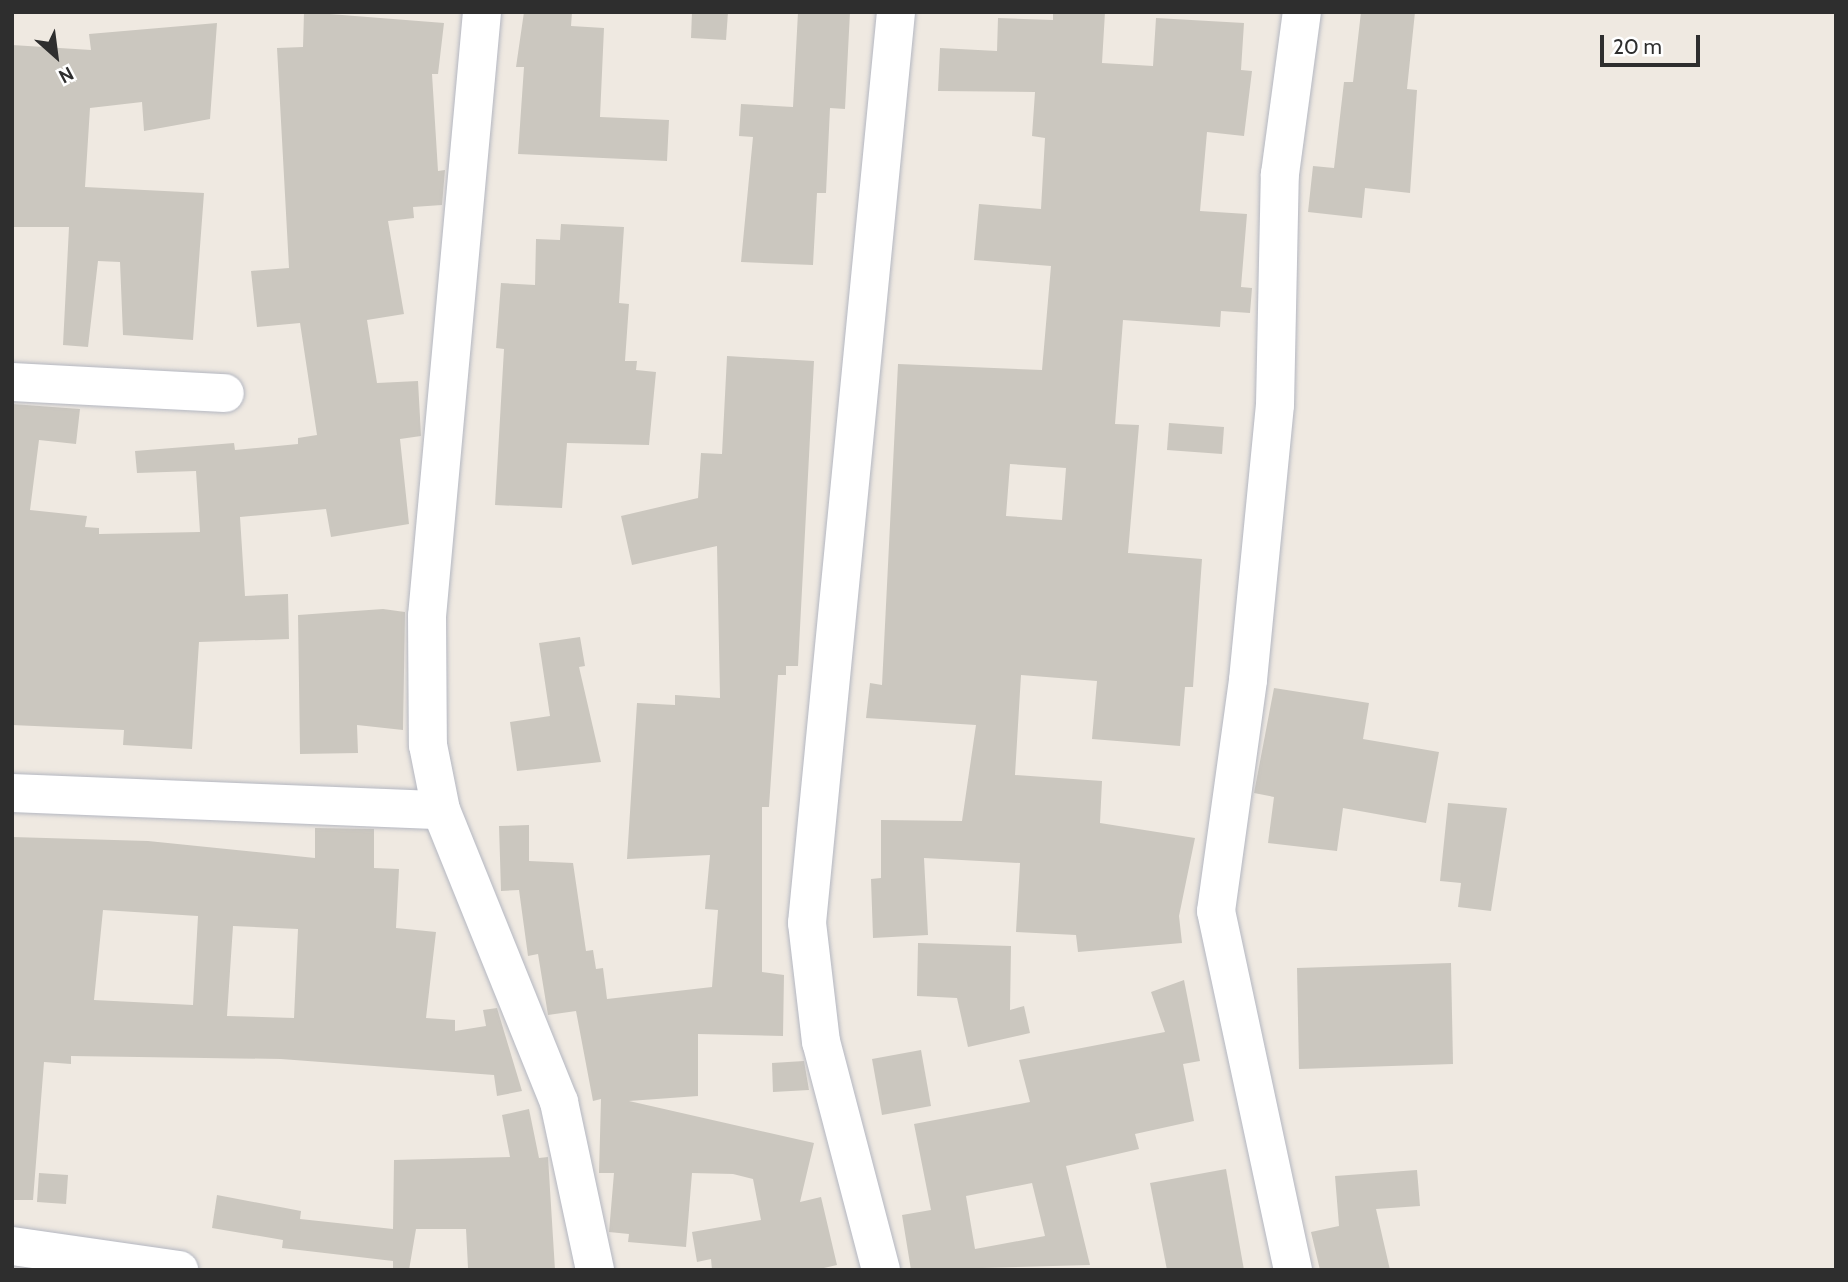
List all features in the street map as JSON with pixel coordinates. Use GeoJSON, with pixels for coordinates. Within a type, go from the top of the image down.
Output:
{"type":"FeatureCollection","features":[{"type":"Feature","properties":{"kind":"street"},"geometry":{"type":"LineString","coordinates":[[482,12],[427,616],[428,746],[441,810],[559,1102],[595,1270]]}},
{"type":"Feature","properties":{"kind":"street"},"geometry":{"type":"LineString","coordinates":[[881,1270],[821,1042],[807,923],[896,12]]}},
{"type":"Feature","properties":{"kind":"street"},"geometry":{"type":"LineString","coordinates":[[1293,1270],[1216,911],[1248,680],[1273,418],[1280,174],[1302,12]]}},
{"type":"Feature","properties":{"kind":"street"},"geometry":{"type":"LineString","coordinates":[[12,382],[225,393]]}},
{"type":"Feature","properties":{"kind":"street"},"geometry":{"type":"LineString","coordinates":[[12,793],[441,810]]}},
{"type":"Feature","properties":{"kind":"street"},"geometry":{"type":"LineString","coordinates":[[12,1246],[179,1270]]}},
{"type":"Feature","properties":{"kind":"building"},"geometry":{"type":"Polygon","coordinates":[[[304,12],[444,23],[438,74],[432,74],[438,171],[445,170],[442,205],[413,207],[414,218],[388,221],[404,314],[367,320],[377,383],[418,381],[421,436],[400,439],[409,524],[331,537],[326,509],[240,517],[245,596],[288,594],[289,639],[199,642],[192,749],[123,745],[124,730],[12,725],[12,404],[80,409],[76,444],[39,440],[30,510],[87,516],[85,527],[99,528],[99,534],[200,532],[196,471],[137,473],[135,451],[234,443],[235,450],[298,444],[298,438],[317,435],[300,323],[257,327],[251,271],[289,268],[277,48],[303,47],[304,12]]]}},
{"type":"Feature","properties":{"kind":"building"},"geometry":{"type":"Polygon","coordinates":[[[524,12],[572,12],[571,26],[604,28],[600,117],[669,120],[667,161],[518,154],[524,67],[516,67],[524,12]]]}},
{"type":"Feature","properties":{"kind":"building"},"geometry":{"type":"Polygon","coordinates":[[[692,12],[728,12],[726,40],[691,38],[692,12]]]}},
{"type":"Feature","properties":{"kind":"building"},"geometry":{"type":"Polygon","coordinates":[[[798,12],[850,12],[845,109],[830,108],[826,193],[817,193],[813,265],[741,262],[753,137],[739,136],[741,104],[793,107],[798,12]]]}},
{"type":"Feature","properties":{"kind":"building"},"geometry":{"type":"Polygon","coordinates":[[[1053,12],[1105,12],[1102,63],[1153,66],[1156,18],[1244,23],[1241,70],[1252,71],[1244,136],[1207,132],[1200,211],[1247,214],[1241,287],[1252,288],[1250,313],[1221,311],[1220,327],[1123,320],[1115,424],[1139,425],[1128,553],[1202,559],[1193,687],[1185,687],[1180,746],[1092,739],[1097,681],[1021,675],[1015,775],[1102,781],[1100,823],[1195,838],[1179,916],[1182,943],[1078,952],[1076,935],[1016,932],[1020,863],[924,858],[928,935],[873,938],[871,879],[881,878],[881,820],[962,821],[976,725],[866,718],[870,683],[882,685],[898,364],[1042,370],[1051,266],[974,260],[979,204],[1041,209],[1045,138],[1032,136],[1035,92],[938,91],[940,48],[997,51],[998,18],[1053,20],[1053,12]],[[1010,464],[1006,516],[1062,520],[1066,468],[1010,464]]]}},
{"type":"Feature","properties":{"kind":"building"},"geometry":{"type":"Polygon","coordinates":[[[1361,12],[1415,12],[1407,89],[1417,90],[1410,193],[1365,188],[1362,218],[1308,212],[1313,166],[1334,168],[1344,82],[1353,82],[1361,12]]]}},
{"type":"Feature","properties":{"kind":"building"},"geometry":{"type":"Polygon","coordinates":[[[217,23],[210,119],[144,131],[142,102],[90,108],[85,187],[204,193],[193,340],[123,335],[120,262],[98,261],[88,347],[63,345],[69,227],[12,227],[12,45],[91,50],[89,34],[217,23]]]}},
{"type":"Feature","properties":{"kind":"building"},"geometry":{"type":"Polygon","coordinates":[[[561,224],[624,227],[619,303],[629,304],[625,361],[637,361],[636,370],[656,372],[649,445],[567,443],[562,508],[495,505],[504,349],[496,348],[501,283],[535,285],[536,239],[560,240],[561,224]]]}},
{"type":"Feature","properties":{"kind":"building"},"geometry":{"type":"Polygon","coordinates":[[[727,356],[814,361],[798,666],[786,666],[786,675],[778,675],[769,807],[762,807],[762,972],[784,975],[783,1036],[698,1034],[698,1096],[629,1101],[814,1143],[800,1202],[821,1197],[837,1265],[815,1270],[712,1270],[711,1259],[697,1262],[692,1232],[761,1220],[753,1179],[733,1174],[692,1173],[686,1247],[628,1242],[629,1234],[609,1232],[614,1173],[599,1173],[601,1099],[593,1101],[576,1011],[548,1015],[538,954],[528,956],[519,890],[501,891],[499,826],[529,825],[529,861],[573,863],[586,951],[593,950],[596,969],[603,968],[607,999],[712,987],[718,910],[705,909],[710,855],[627,859],[637,703],[675,705],[675,695],[720,698],[717,546],[632,565],[621,516],[698,498],[701,453],[722,454],[727,356]]]}},
{"type":"Feature","properties":{"kind":"building"},"geometry":{"type":"Polygon","coordinates":[[[1169,423],[1224,427],[1222,454],[1167,450],[1169,423]]]}},
{"type":"Feature","properties":{"kind":"building"},"geometry":{"type":"Polygon","coordinates":[[[383,609],[405,612],[403,730],[357,725],[358,753],[300,754],[298,615],[383,609]]]}},
{"type":"Feature","properties":{"kind":"building"},"geometry":{"type":"Polygon","coordinates":[[[580,637],[585,666],[579,667],[601,762],[517,771],[510,722],[550,716],[539,643],[580,637]]]}},
{"type":"Feature","properties":{"kind":"building"},"geometry":{"type":"Polygon","coordinates":[[[1274,688],[1369,703],[1363,739],[1439,752],[1426,823],[1343,808],[1337,851],[1268,843],[1274,797],[1254,793],[1274,688]]]}},
{"type":"Feature","properties":{"kind":"building"},"geometry":{"type":"Polygon","coordinates":[[[1448,803],[1507,808],[1491,911],[1458,907],[1461,883],[1440,881],[1448,803]]]}},
{"type":"Feature","properties":{"kind":"building"},"geometry":{"type":"Polygon","coordinates":[[[315,828],[374,829],[374,868],[399,869],[396,928],[436,932],[426,1018],[455,1020],[455,1031],[486,1026],[483,1010],[497,1008],[522,1091],[497,1096],[494,1075],[281,1059],[71,1056],[71,1064],[44,1062],[33,1200],[12,1200],[12,837],[148,841],[315,858],[315,828]],[[103,910],[94,1000],[193,1005],[198,916],[103,910]],[[233,926],[227,1016],[294,1018],[298,929],[233,926]]]}},
{"type":"Feature","properties":{"kind":"building"},"geometry":{"type":"Polygon","coordinates":[[[918,943],[1011,946],[1010,1010],[1024,1006],[1030,1033],[968,1047],[957,998],[917,996],[918,943]]]}},
{"type":"Feature","properties":{"kind":"building"},"geometry":{"type":"Polygon","coordinates":[[[1451,963],[1453,1064],[1299,1069],[1297,968],[1451,963]]]}},
{"type":"Feature","properties":{"kind":"building"},"geometry":{"type":"Polygon","coordinates":[[[1184,980],[1200,1061],[1183,1064],[1194,1121],[1135,1134],[1139,1149],[1066,1166],[1090,1265],[911,1270],[902,1215],[931,1210],[914,1124],[1030,1102],[1019,1060],[1165,1032],[1151,992],[1184,980]],[[1032,1183],[966,1196],[975,1249],[1045,1236],[1032,1183]]]}},
{"type":"Feature","properties":{"kind":"building"},"geometry":{"type":"Polygon","coordinates":[[[921,1050],[931,1106],[882,1115],[872,1059],[921,1050]]]}},
{"type":"Feature","properties":{"kind":"building"},"geometry":{"type":"Polygon","coordinates":[[[804,1061],[809,1090],[773,1092],[772,1063],[804,1061]]]}},
{"type":"Feature","properties":{"kind":"building"},"geometry":{"type":"Polygon","coordinates":[[[529,1109],[539,1158],[548,1157],[555,1270],[468,1268],[466,1229],[416,1229],[409,1270],[393,1270],[393,1261],[282,1248],[283,1240],[212,1228],[217,1195],[301,1211],[300,1219],[393,1229],[394,1160],[510,1157],[502,1115],[529,1109]]]}},
{"type":"Feature","properties":{"kind":"building"},"geometry":{"type":"Polygon","coordinates":[[[1226,1169],[1244,1270],[1167,1270],[1150,1183],[1226,1169]]]}},
{"type":"Feature","properties":{"kind":"building"},"geometry":{"type":"Polygon","coordinates":[[[1417,1170],[1420,1206],[1376,1209],[1390,1270],[1320,1270],[1311,1232],[1339,1226],[1335,1176],[1417,1170]]]}},
{"type":"Feature","properties":{"kind":"building"},"geometry":{"type":"Polygon","coordinates":[[[39,1173],[68,1175],[66,1204],[37,1202],[39,1173]]]}}]}
